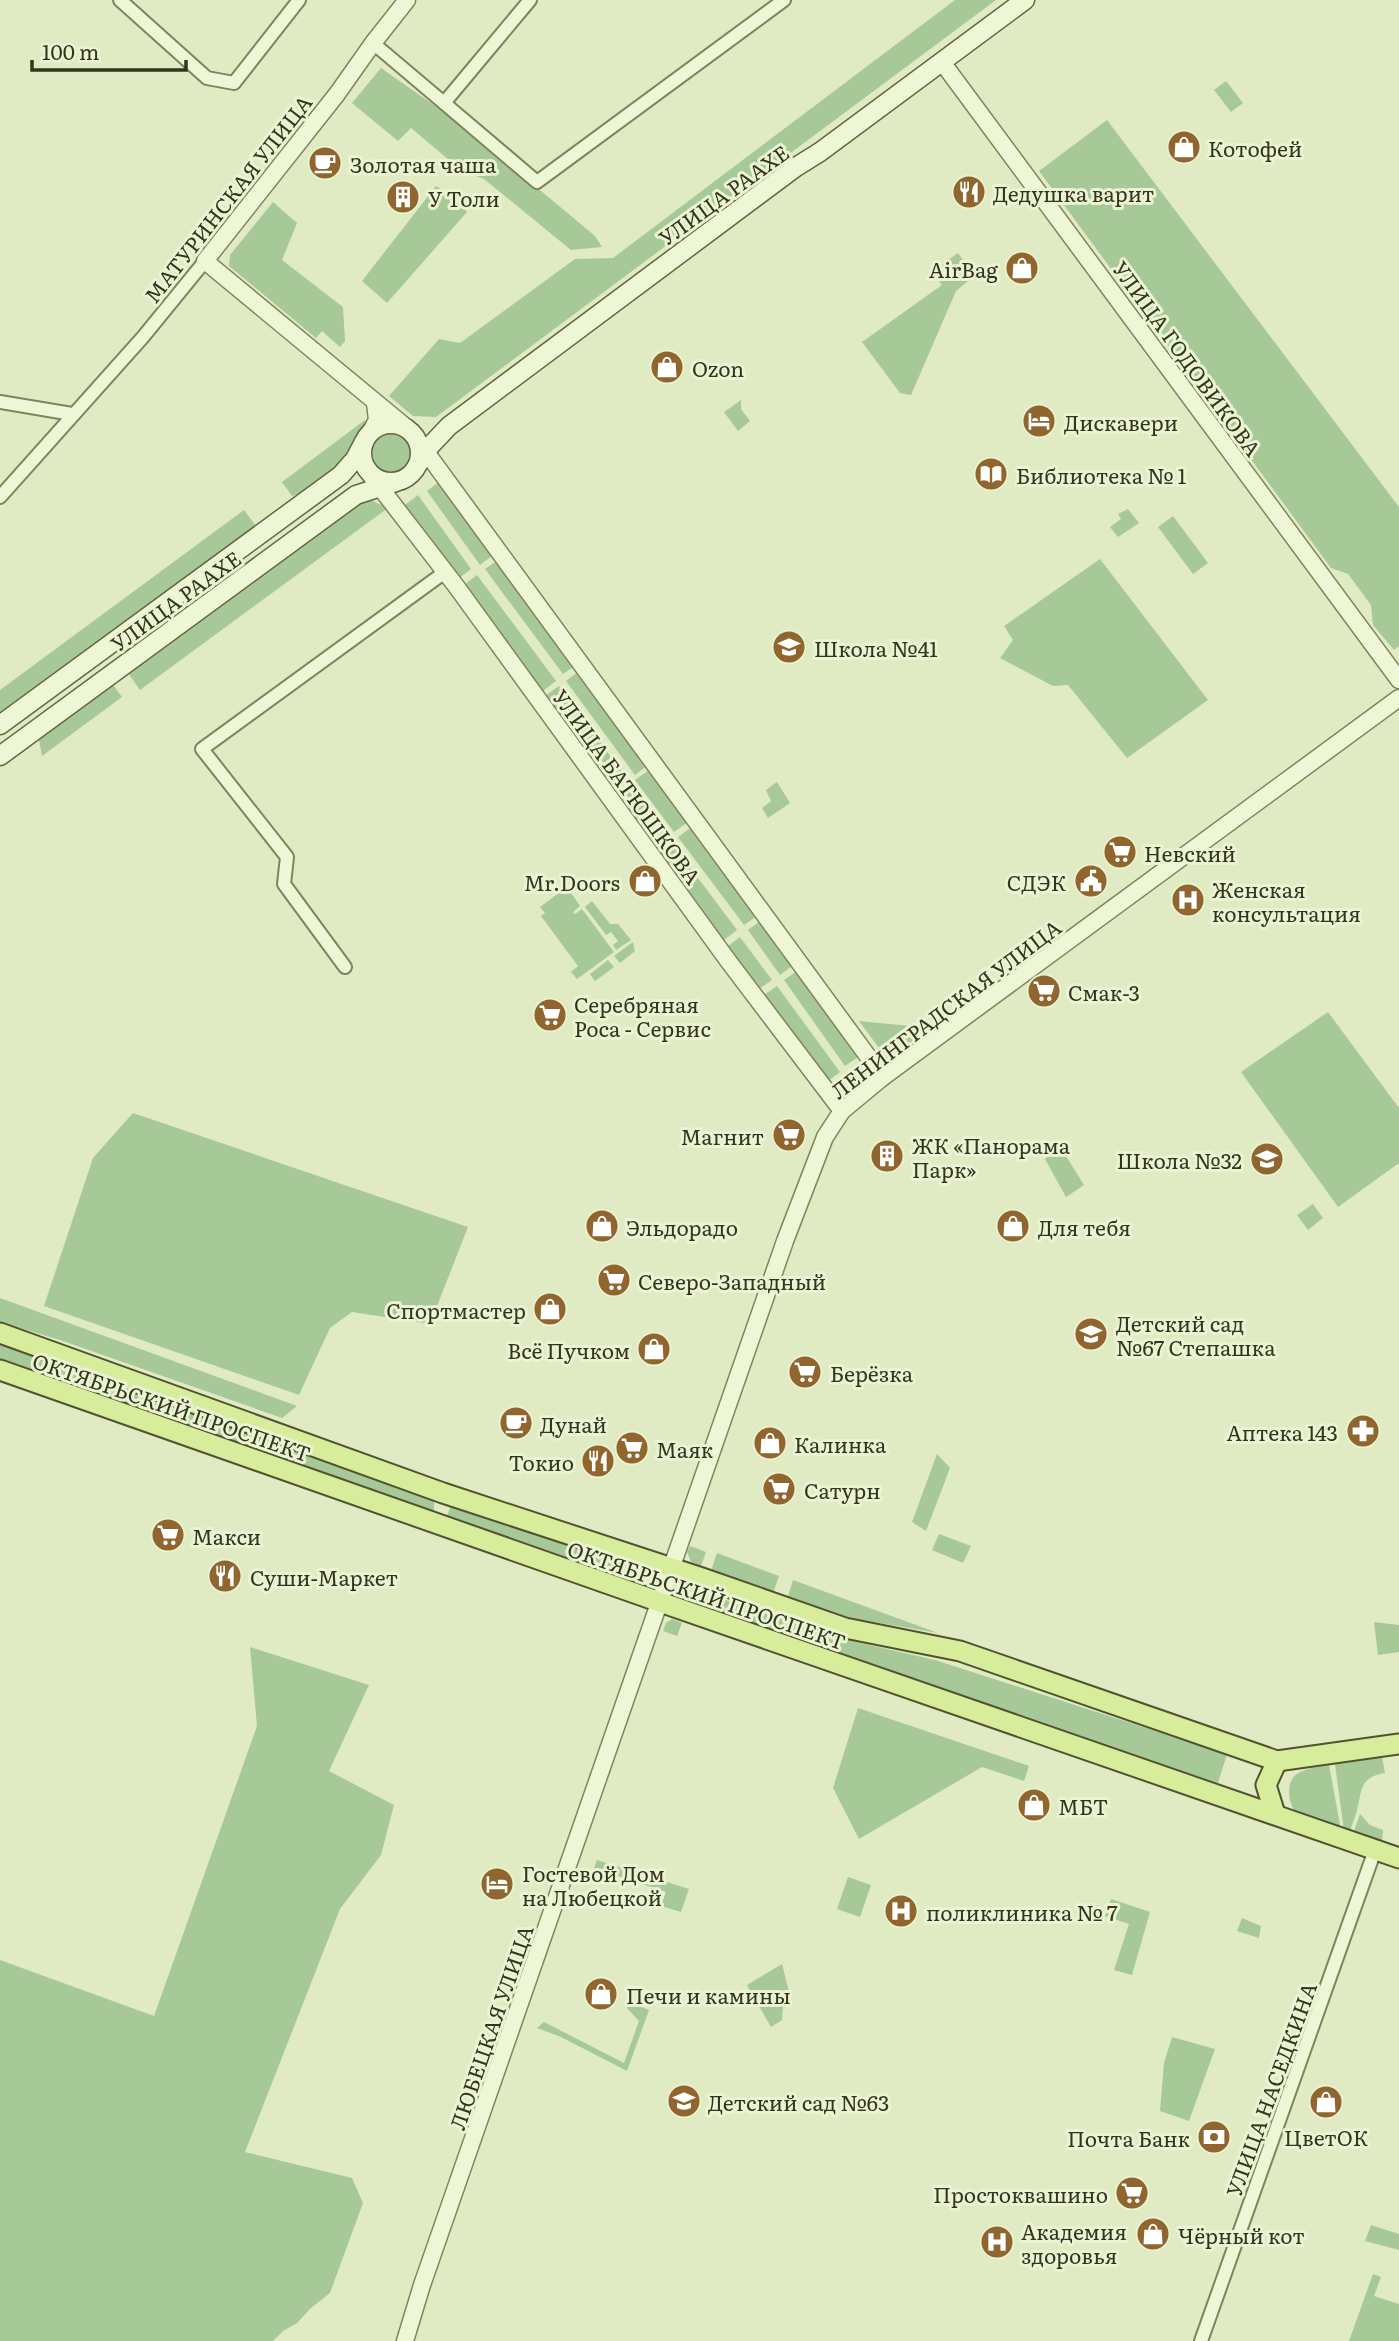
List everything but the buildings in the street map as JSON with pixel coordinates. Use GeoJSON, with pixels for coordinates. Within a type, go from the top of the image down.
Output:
{"type":"FeatureCollection","features":[{"type":"Feature","properties":{"kind":"main road","name":"УЛИЦА РААХЕ"},"geometry":{"type":"LineString","coordinates":[[0,756],[356,495],[382,481],[412,474],[417,446],[449,426],[1025,0]]}},
{"type":"Feature","properties":{"kind":"main road"},"geometry":{"type":"LineString","coordinates":[[382,481],[362,458],[367,438],[378,427],[398,424],[417,446],[428,433],[449,426]]}},
{"type":"Feature","properties":{"kind":"main road","name":"УЛИЦА РААХЕ"},"geometry":{"type":"LineString","coordinates":[[0,725],[341,475],[355,459],[367,438]]}},
{"type":"Feature","properties":{"kind":"main road","name":"ОКТЯБРЬСКИЙ ПРОСПЕКТ"},"geometry":{"type":"LineString","coordinates":[[0,1333],[443,1493],[845,1628],[960,1651],[1277,1761],[1399,1744]]}},
{"type":"Feature","properties":{"kind":"main road","name":"ОКТЯБРЬСКИЙ ПРОСПЕКТ"},"geometry":{"type":"LineString","coordinates":[[0,1370],[1399,1858]]}},
{"type":"Feature","properties":{"kind":"main road"},"geometry":{"type":"LineString","coordinates":[[431,1521],[440,1516],[445,1504],[443,1493]]}},
{"type":"Feature","properties":{"kind":"main road"},"geometry":{"type":"LineString","coordinates":[[1275,1814],[1266,1785],[1277,1761]]}},
{"type":"Feature","properties":{"kind":"street"},"geometry":{"type":"LineString","coordinates":[[128,3],[207,78],[234,83],[299,0]]}},
{"type":"Feature","properties":{"kind":"street","name":"МАТУРИНСКАЯ УЛИЦА"},"geometry":{"type":"LineString","coordinates":[[0,497],[143,337],[337,94],[407,0]]}},
{"type":"Feature","properties":{"kind":"street"},"geometry":{"type":"LineString","coordinates":[[444,103],[530,0]]}},
{"type":"Feature","properties":{"kind":"street"},"geometry":{"type":"LineString","coordinates":[[373,43],[537,182],[784,0]]}},
{"type":"Feature","properties":{"kind":"street","name":"УЛИЦА ГОДОВИКОВА"},"geometry":{"type":"LineString","coordinates":[[942,62],[1399,680]]}},
{"type":"Feature","properties":{"kind":"street","name":"УЛИЦА БАТЮШКОВА"},"geometry":{"type":"LineString","coordinates":[[205,261],[375,403],[417,446],[883,1077]]}},
{"type":"Feature","properties":{"kind":"street"},"geometry":{"type":"LineString","coordinates":[[0,402],[72,414]]}},
{"type":"Feature","properties":{"kind":"street"},"geometry":{"type":"LineString","coordinates":[[367,438],[377,420],[375,403]]}},
{"type":"Feature","properties":{"kind":"street","name":"УЛИЦА БАТЮШКОВА"},"geometry":{"type":"LineString","coordinates":[[382,481],[445,572],[724,955],[842,1111]]}},
{"type":"Feature","properties":{"kind":"street"},"geometry":{"type":"LineString","coordinates":[[345,967],[284,884],[287,857],[202,749],[445,572]]}},
{"type":"Feature","properties":{"kind":"street","name":"ЛЕНИНГРАДСКАЯ УЛИЦА"},"geometry":{"type":"LineString","coordinates":[[672,1568],[787,1235],[825,1137],[842,1111],[883,1077],[1399,698]]}},
{"type":"Feature","properties":{"kind":"street","name":"ЛЮБЕЦКАЯ УЛИЦА"},"geometry":{"type":"LineString","coordinates":[[405,2341],[434,2250],[672,1568]]}},
{"type":"Feature","properties":{"kind":"street","name":"УЛИЦА НАСЕДКИНА"},"geometry":{"type":"LineString","coordinates":[[1201,2341],[1375,1850]]}},
{"type":"Feature","properties":{"kind":"green space"},"geometry":{"type":"Polygon","coordinates":[[[955,0],[996,0],[436,417],[413,416],[389,396],[439,339],[460,343],[575,259],[613,258],[955,0]]]}},
{"type":"Feature","properties":{"kind":"green space"},"geometry":{"type":"Polygon","coordinates":[[[381,68],[461,124],[595,236],[602,247],[571,250],[484,179],[462,171],[411,128],[398,141],[352,103],[381,68]]]}},
{"type":"Feature","properties":{"kind":"green space"},"geometry":{"type":"Polygon","coordinates":[[[1226,81],[1243,103],[1231,112],[1214,90],[1226,81]]]}},
{"type":"Feature","properties":{"kind":"green space"},"geometry":{"type":"Polygon","coordinates":[[[1107,120],[1399,507],[1399,646],[1394,650],[1373,625],[1371,605],[1348,574],[1331,568],[1039,171],[1107,120]]]}},
{"type":"Feature","properties":{"kind":"green space"},"geometry":{"type":"Polygon","coordinates":[[[436,186],[463,203],[467,212],[387,303],[362,281],[436,186]]]}},
{"type":"Feature","properties":{"kind":"green space"},"geometry":{"type":"Polygon","coordinates":[[[273,202],[297,223],[282,260],[343,307],[345,341],[340,347],[322,331],[316,338],[229,266],[230,255],[273,202]]]}},
{"type":"Feature","properties":{"kind":"green space"},"geometry":{"type":"Polygon","coordinates":[[[958,253],[974,276],[956,291],[911,395],[900,393],[862,342],[942,285],[932,272],[958,253]]]}},
{"type":"Feature","properties":{"kind":"green space"},"geometry":{"type":"Polygon","coordinates":[[[741,400],[741,409],[750,421],[738,431],[724,412],[741,400]]]}},
{"type":"Feature","properties":{"kind":"green space"},"geometry":{"type":"Polygon","coordinates":[[[365,420],[373,430],[328,484],[292,496],[282,482],[365,420]]]}},
{"type":"Feature","properties":{"kind":"green space"},"geometry":{"type":"Polygon","coordinates":[[[391,431],[406,438],[413,453],[406,468],[391,475],[376,468],[369,453],[376,438],[391,431]]]}},
{"type":"Feature","properties":{"kind":"green space"},"geometry":{"type":"Polygon","coordinates":[[[440,481],[493,555],[480,565],[427,491],[440,481]]]}},
{"type":"Feature","properties":{"kind":"green space"},"geometry":{"type":"Polygon","coordinates":[[[355,493],[388,508],[140,690],[123,666],[355,493]]]}},
{"type":"Feature","properties":{"kind":"green space"},"geometry":{"type":"Polygon","coordinates":[[[418,495],[471,569],[458,579],[405,505],[418,495]]]}},
{"type":"Feature","properties":{"kind":"green space"},"geometry":{"type":"Polygon","coordinates":[[[1128,509],[1139,523],[1118,537],[1110,527],[1121,519],[1118,514],[1128,509]]]}},
{"type":"Feature","properties":{"kind":"green space"},"geometry":{"type":"Polygon","coordinates":[[[244,510],[256,526],[235,552],[0,725],[0,690],[244,510]]]}},
{"type":"Feature","properties":{"kind":"green space"},"geometry":{"type":"Polygon","coordinates":[[[1173,516],[1208,563],[1193,574],[1158,527],[1173,516]]]}},
{"type":"Feature","properties":{"kind":"green space"},"geometry":{"type":"Polygon","coordinates":[[[1100,559],[1208,700],[1127,758],[1068,685],[1053,686],[1000,658],[1013,640],[1004,626],[1100,559]]]}},
{"type":"Feature","properties":{"kind":"green space"},"geometry":{"type":"Polygon","coordinates":[[[498,560],[576,665],[563,674],[485,569],[498,560]]]}},
{"type":"Feature","properties":{"kind":"green space"},"geometry":{"type":"Polygon","coordinates":[[[477,575],[556,681],[543,691],[464,585],[477,575]]]}},
{"type":"Feature","properties":{"kind":"green space"},"geometry":{"type":"Polygon","coordinates":[[[579,671],[648,765],[635,775],[566,681],[579,671]]]}},
{"type":"Feature","properties":{"kind":"green space"},"geometry":{"type":"Polygon","coordinates":[[[108,678],[122,697],[42,756],[37,729],[108,678]]]}},
{"type":"Feature","properties":{"kind":"green space"},"geometry":{"type":"Polygon","coordinates":[[[559,686],[628,780],[614,790],[545,696],[559,686]]]}},
{"type":"Feature","properties":{"kind":"green space"},"geometry":{"type":"Polygon","coordinates":[[[649,770],[688,822],[674,832],[635,780],[649,770]]]}},
{"type":"Feature","properties":{"kind":"green space"},"geometry":{"type":"Polygon","coordinates":[[[777,782],[790,803],[768,818],[762,808],[771,801],[766,790],[777,782]]]}},
{"type":"Feature","properties":{"kind":"green space"},"geometry":{"type":"Polygon","coordinates":[[[630,785],[668,837],[654,847],[616,795],[630,785]]]}},
{"type":"Feature","properties":{"kind":"green space"},"geometry":{"type":"Polygon","coordinates":[[[692,827],[757,916],[744,925],[678,837],[692,827]]]}},
{"type":"Feature","properties":{"kind":"green space"},"geometry":{"type":"Polygon","coordinates":[[[671,842],[737,930],[724,940],[658,851],[671,842]]]}},
{"type":"Feature","properties":{"kind":"green space"},"geometry":{"type":"Polygon","coordinates":[[[567,887],[580,906],[573,912],[575,914],[582,909],[614,952],[577,979],[571,972],[578,966],[541,916],[545,913],[540,907],[567,887]]]}},
{"type":"Feature","properties":{"kind":"green space"},"geometry":{"type":"Polygon","coordinates":[[[592,901],[610,924],[618,924],[631,940],[616,950],[613,945],[618,941],[611,932],[606,935],[585,907],[592,901]]]}},
{"type":"Feature","properties":{"kind":"green space"},"geometry":{"type":"Polygon","coordinates":[[[760,921],[792,966],[780,975],[748,930],[760,921]]]}},
{"type":"Feature","properties":{"kind":"green space"},"geometry":{"type":"Polygon","coordinates":[[[740,937],[772,980],[759,989],[728,946],[740,937]]]}},
{"type":"Feature","properties":{"kind":"green space"},"geometry":{"type":"Polygon","coordinates":[[[633,942],[635,951],[620,963],[614,956],[633,942]]]}},
{"type":"Feature","properties":{"kind":"green space"},"geometry":{"type":"Polygon","coordinates":[[[608,960],[614,967],[595,981],[590,974],[608,960]]]}},
{"type":"Feature","properties":{"kind":"green space"},"geometry":{"type":"Polygon","coordinates":[[[797,971],[858,1057],[845,1066],[784,980],[797,971]]]}},
{"type":"Feature","properties":{"kind":"green space"},"geometry":{"type":"Polygon","coordinates":[[[777,986],[840,1072],[827,1082],[764,995],[777,986]]]}},
{"type":"Feature","properties":{"kind":"green space"},"geometry":{"type":"Polygon","coordinates":[[[1328,1012],[1399,1108],[1399,1163],[1338,1207],[1241,1072],[1328,1012]]]}},
{"type":"Feature","properties":{"kind":"green space"},"geometry":{"type":"Polygon","coordinates":[[[859,1021],[931,1028],[888,1060],[859,1021]]]}},
{"type":"Feature","properties":{"kind":"green space"},"geometry":{"type":"Polygon","coordinates":[[[133,1113],[468,1227],[430,1324],[352,1312],[330,1328],[299,1395],[44,1306],[93,1158],[133,1113]]]}},
{"type":"Feature","properties":{"kind":"green space"},"geometry":{"type":"Polygon","coordinates":[[[1059,1145],[1084,1185],[1066,1197],[1045,1159],[1059,1145]]]}},
{"type":"Feature","properties":{"kind":"green space"},"geometry":{"type":"Polygon","coordinates":[[[1313,1204],[1323,1218],[1308,1230],[1297,1215],[1313,1204]]]}},
{"type":"Feature","properties":{"kind":"green space"},"geometry":{"type":"Polygon","coordinates":[[[0,1298],[297,1406],[282,1418],[60,1340],[0,1322],[0,1298]]]}},
{"type":"Feature","properties":{"kind":"green space"},"geometry":{"type":"Polygon","coordinates":[[[0,1343],[434,1501],[434,1510],[429,1513],[0,1361],[0,1343]]]}},
{"type":"Feature","properties":{"kind":"green space"},"geometry":{"type":"Polygon","coordinates":[[[937,1454],[950,1468],[926,1531],[912,1522],[937,1454]]]}},
{"type":"Feature","properties":{"kind":"green space"},"geometry":{"type":"Polygon","coordinates":[[[451,1506],[636,1567],[631,1581],[446,1518],[451,1506]]]}},
{"type":"Feature","properties":{"kind":"green space"},"geometry":{"type":"Polygon","coordinates":[[[939,1534],[971,1546],[963,1563],[932,1550],[939,1534]]]}},
{"type":"Feature","properties":{"kind":"green space"},"geometry":{"type":"Polygon","coordinates":[[[690,1546],[706,1552],[701,1566],[691,1562],[687,1552],[690,1546]]]}},
{"type":"Feature","properties":{"kind":"green space"},"geometry":{"type":"Polygon","coordinates":[[[717,1553],[779,1576],[773,1593],[711,1571],[717,1553]]]}},
{"type":"Feature","properties":{"kind":"green space"},"geometry":{"type":"Polygon","coordinates":[[[793,1580],[938,1633],[845,1617],[788,1596],[793,1580]]]}},
{"type":"Feature","properties":{"kind":"green space"},"geometry":{"type":"Polygon","coordinates":[[[708,1594],[843,1639],[935,1660],[1227,1754],[1218,1783],[703,1609],[708,1594]]]}},
{"type":"Feature","properties":{"kind":"green space"},"geometry":{"type":"Polygon","coordinates":[[[672,1619],[682,1623],[677,1636],[663,1631],[666,1623],[672,1619]]]}},
{"type":"Feature","properties":{"kind":"green space"},"geometry":{"type":"Polygon","coordinates":[[[1374,1622],[1399,1625],[1399,1652],[1378,1655],[1374,1622]]]}},
{"type":"Feature","properties":{"kind":"green space"},"geometry":{"type":"Polygon","coordinates":[[[250,1647],[369,1685],[329,1771],[394,1805],[381,1855],[340,1909],[245,2152],[352,2178],[363,2203],[330,2293],[273,2341],[0,2341],[0,1960],[154,2016],[257,1726],[250,1647]]]}},
{"type":"Feature","properties":{"kind":"green space"},"geometry":{"type":"Polygon","coordinates":[[[858,1708],[1029,1766],[1024,1781],[982,1767],[859,1839],[833,1788],[858,1708]]]}},
{"type":"Feature","properties":{"kind":"green space"},"geometry":{"type":"Polygon","coordinates":[[[1382,1757],[1385,1773],[1366,1781],[1349,1833],[1344,1831],[1335,1764],[1382,1757]]]}},
{"type":"Feature","properties":{"kind":"green space"},"geometry":{"type":"Polygon","coordinates":[[[1329,1765],[1341,1830],[1302,1817],[1295,1811],[1290,1800],[1290,1782],[1294,1777],[1305,1770],[1329,1765]]]}},
{"type":"Feature","properties":{"kind":"green space"},"geometry":{"type":"Polygon","coordinates":[[[1360,1814],[1370,1825],[1383,1830],[1382,1844],[1353,1834],[1360,1814]]]}},
{"type":"Feature","properties":{"kind":"green space"},"geometry":{"type":"Polygon","coordinates":[[[597,1860],[689,1889],[681,1912],[661,1906],[666,1892],[594,1868],[597,1860]]]}},
{"type":"Feature","properties":{"kind":"green space"},"geometry":{"type":"Polygon","coordinates":[[[848,1877],[871,1885],[860,1917],[837,1909],[848,1877]]]}},
{"type":"Feature","properties":{"kind":"green space"},"geometry":{"type":"Polygon","coordinates":[[[1111,1899],[1150,1912],[1132,1975],[1114,1970],[1129,1924],[1105,1916],[1111,1899]]]}},
{"type":"Feature","properties":{"kind":"green space"},"geometry":{"type":"Polygon","coordinates":[[[1242,1918],[1261,1926],[1259,1938],[1237,1931],[1242,1918]]]}},
{"type":"Feature","properties":{"kind":"green space"},"geometry":{"type":"Polygon","coordinates":[[[782,1964],[789,1992],[783,2004],[782,2020],[771,2027],[747,1985],[782,1964]]]}},
{"type":"Feature","properties":{"kind":"green space"},"geometry":{"type":"Polygon","coordinates":[[[630,2002],[649,2010],[627,2071],[561,2037],[537,2028],[544,2022],[624,2063],[639,2021],[627,2008],[630,2002]]]}},
{"type":"Feature","properties":{"kind":"green space"},"geometry":{"type":"Polygon","coordinates":[[[1172,2037],[1215,2049],[1189,2121],[1160,2111],[1164,2063],[1172,2037]]]}},
{"type":"Feature","properties":{"kind":"green space"},"geometry":{"type":"Polygon","coordinates":[[[1371,2225],[1399,2234],[1399,2250],[1365,2241],[1371,2225]]]}},
{"type":"Feature","properties":{"kind":"green space"},"geometry":{"type":"Polygon","coordinates":[[[1373,2274],[1381,2277],[1374,2296],[1399,2304],[1399,2341],[1349,2341],[1373,2274]]]}},
{"type":"Feature","properties":{"kind":"place","name":"Котофей"},"geometry":{"type":"Point","coordinates":[1184,147]}},
{"type":"Feature","properties":{"kind":"place","name":"Золотая чаша"},"geometry":{"type":"Point","coordinates":[325,163]}},
{"type":"Feature","properties":{"kind":"place","name":"Дедушка варит"},"geometry":{"type":"Point","coordinates":[969,192]}},
{"type":"Feature","properties":{"kind":"place","name":"У Толи"},"geometry":{"type":"Point","coordinates":[403,197]}},
{"type":"Feature","properties":{"kind":"place","name":"AirBag"},"geometry":{"type":"Point","coordinates":[1022,268]}},
{"type":"Feature","properties":{"kind":"place","name":"Ozon"},"geometry":{"type":"Point","coordinates":[667,367]}},
{"type":"Feature","properties":{"kind":"place","name":"Дискавери"},"geometry":{"type":"Point","coordinates":[1039,421]}},
{"type":"Feature","properties":{"kind":"place","name":"Библиотека № 1"},"geometry":{"type":"Point","coordinates":[991,474]}},
{"type":"Feature","properties":{"kind":"place","name":"Школа №41"},"geometry":{"type":"Point","coordinates":[789,647]}},
{"type":"Feature","properties":{"kind":"place","name":"Невский"},"geometry":{"type":"Point","coordinates":[1120,852]}},
{"type":"Feature","properties":{"kind":"place","name":"Mr.Doors"},"geometry":{"type":"Point","coordinates":[645,881]}},
{"type":"Feature","properties":{"kind":"place","name":"СДЭК"},"geometry":{"type":"Point","coordinates":[1091,881]}},
{"type":"Feature","properties":{"kind":"place","name":"Женская консультация"},"geometry":{"type":"Point","coordinates":[1188,900]}},
{"type":"Feature","properties":{"kind":"place","name":"Смак-3"},"geometry":{"type":"Point","coordinates":[1044,991]}},
{"type":"Feature","properties":{"kind":"place","name":"Серебряная Роса - Сервис"},"geometry":{"type":"Point","coordinates":[550,1015]}},
{"type":"Feature","properties":{"kind":"place","name":"Магнит"},"geometry":{"type":"Point","coordinates":[789,1135]}},
{"type":"Feature","properties":{"kind":"place","name":"ЖК «Панорама Парк»"},"geometry":{"type":"Point","coordinates":[887,1156]}},
{"type":"Feature","properties":{"kind":"place","name":"Школа №32"},"geometry":{"type":"Point","coordinates":[1267,1159]}},
{"type":"Feature","properties":{"kind":"place","name":"Эльдорадо"},"geometry":{"type":"Point","coordinates":[602,1226]}},
{"type":"Feature","properties":{"kind":"place","name":"Для тебя"},"geometry":{"type":"Point","coordinates":[1013,1226]}},
{"type":"Feature","properties":{"kind":"place","name":"Северо-Западный"},"geometry":{"type":"Point","coordinates":[614,1280]}},
{"type":"Feature","properties":{"kind":"place","name":"Спортмастер"},"geometry":{"type":"Point","coordinates":[550,1309]}},
{"type":"Feature","properties":{"kind":"place","name":"Детский сад №67 Степашка"},"geometry":{"type":"Point","coordinates":[1091,1334]}},
{"type":"Feature","properties":{"kind":"place","name":"Всё Пучком"},"geometry":{"type":"Point","coordinates":[654,1349]}},
{"type":"Feature","properties":{"kind":"place","name":"Берёзка"},"geometry":{"type":"Point","coordinates":[805,1372]}},
{"type":"Feature","properties":{"kind":"place","name":"Дунай"},"geometry":{"type":"Point","coordinates":[516,1423]}},
{"type":"Feature","properties":{"kind":"place","name":"Аптека 143"},"geometry":{"type":"Point","coordinates":[1363,1431]}},
{"type":"Feature","properties":{"kind":"place","name":"Калинка"},"geometry":{"type":"Point","coordinates":[770,1443]}},
{"type":"Feature","properties":{"kind":"place","name":"Маяк"},"geometry":{"type":"Point","coordinates":[632,1448]}},
{"type":"Feature","properties":{"kind":"place","name":"Токио"},"geometry":{"type":"Point","coordinates":[598,1461]}},
{"type":"Feature","properties":{"kind":"place","name":"Сатурн"},"geometry":{"type":"Point","coordinates":[779,1489]}},
{"type":"Feature","properties":{"kind":"place","name":"Макси"},"geometry":{"type":"Point","coordinates":[168,1535]}},
{"type":"Feature","properties":{"kind":"place","name":"Суши-Маркет"},"geometry":{"type":"Point","coordinates":[225,1576]}},
{"type":"Feature","properties":{"kind":"place","name":"МБТ"},"geometry":{"type":"Point","coordinates":[1034,1805]}},
{"type":"Feature","properties":{"kind":"place","name":"Гостевой Дом на Любецкой"},"geometry":{"type":"Point","coordinates":[497,1884]}},
{"type":"Feature","properties":{"kind":"place","name":"поликлиника № 7"},"geometry":{"type":"Point","coordinates":[901,1911]}},
{"type":"Feature","properties":{"kind":"place","name":"Печи и камины"},"geometry":{"type":"Point","coordinates":[601,1994]}},
{"type":"Feature","properties":{"kind":"place","name":"Детский сад №63"},"geometry":{"type":"Point","coordinates":[684,2101]}},
{"type":"Feature","properties":{"kind":"place","name":"ЦветОК"},"geometry":{"type":"Point","coordinates":[1326,2102]}},
{"type":"Feature","properties":{"kind":"place","name":"Почта Банк"},"geometry":{"type":"Point","coordinates":[1214,2137]}},
{"type":"Feature","properties":{"kind":"place","name":"Простоквашино"},"geometry":{"type":"Point","coordinates":[1132,2193]}},
{"type":"Feature","properties":{"kind":"place","name":"Чёрный кот"},"geometry":{"type":"Point","coordinates":[1153,2234]}},
{"type":"Feature","properties":{"kind":"place","name":"Академия здоровья"},"geometry":{"type":"Point","coordinates":[997,2242]}}]}
